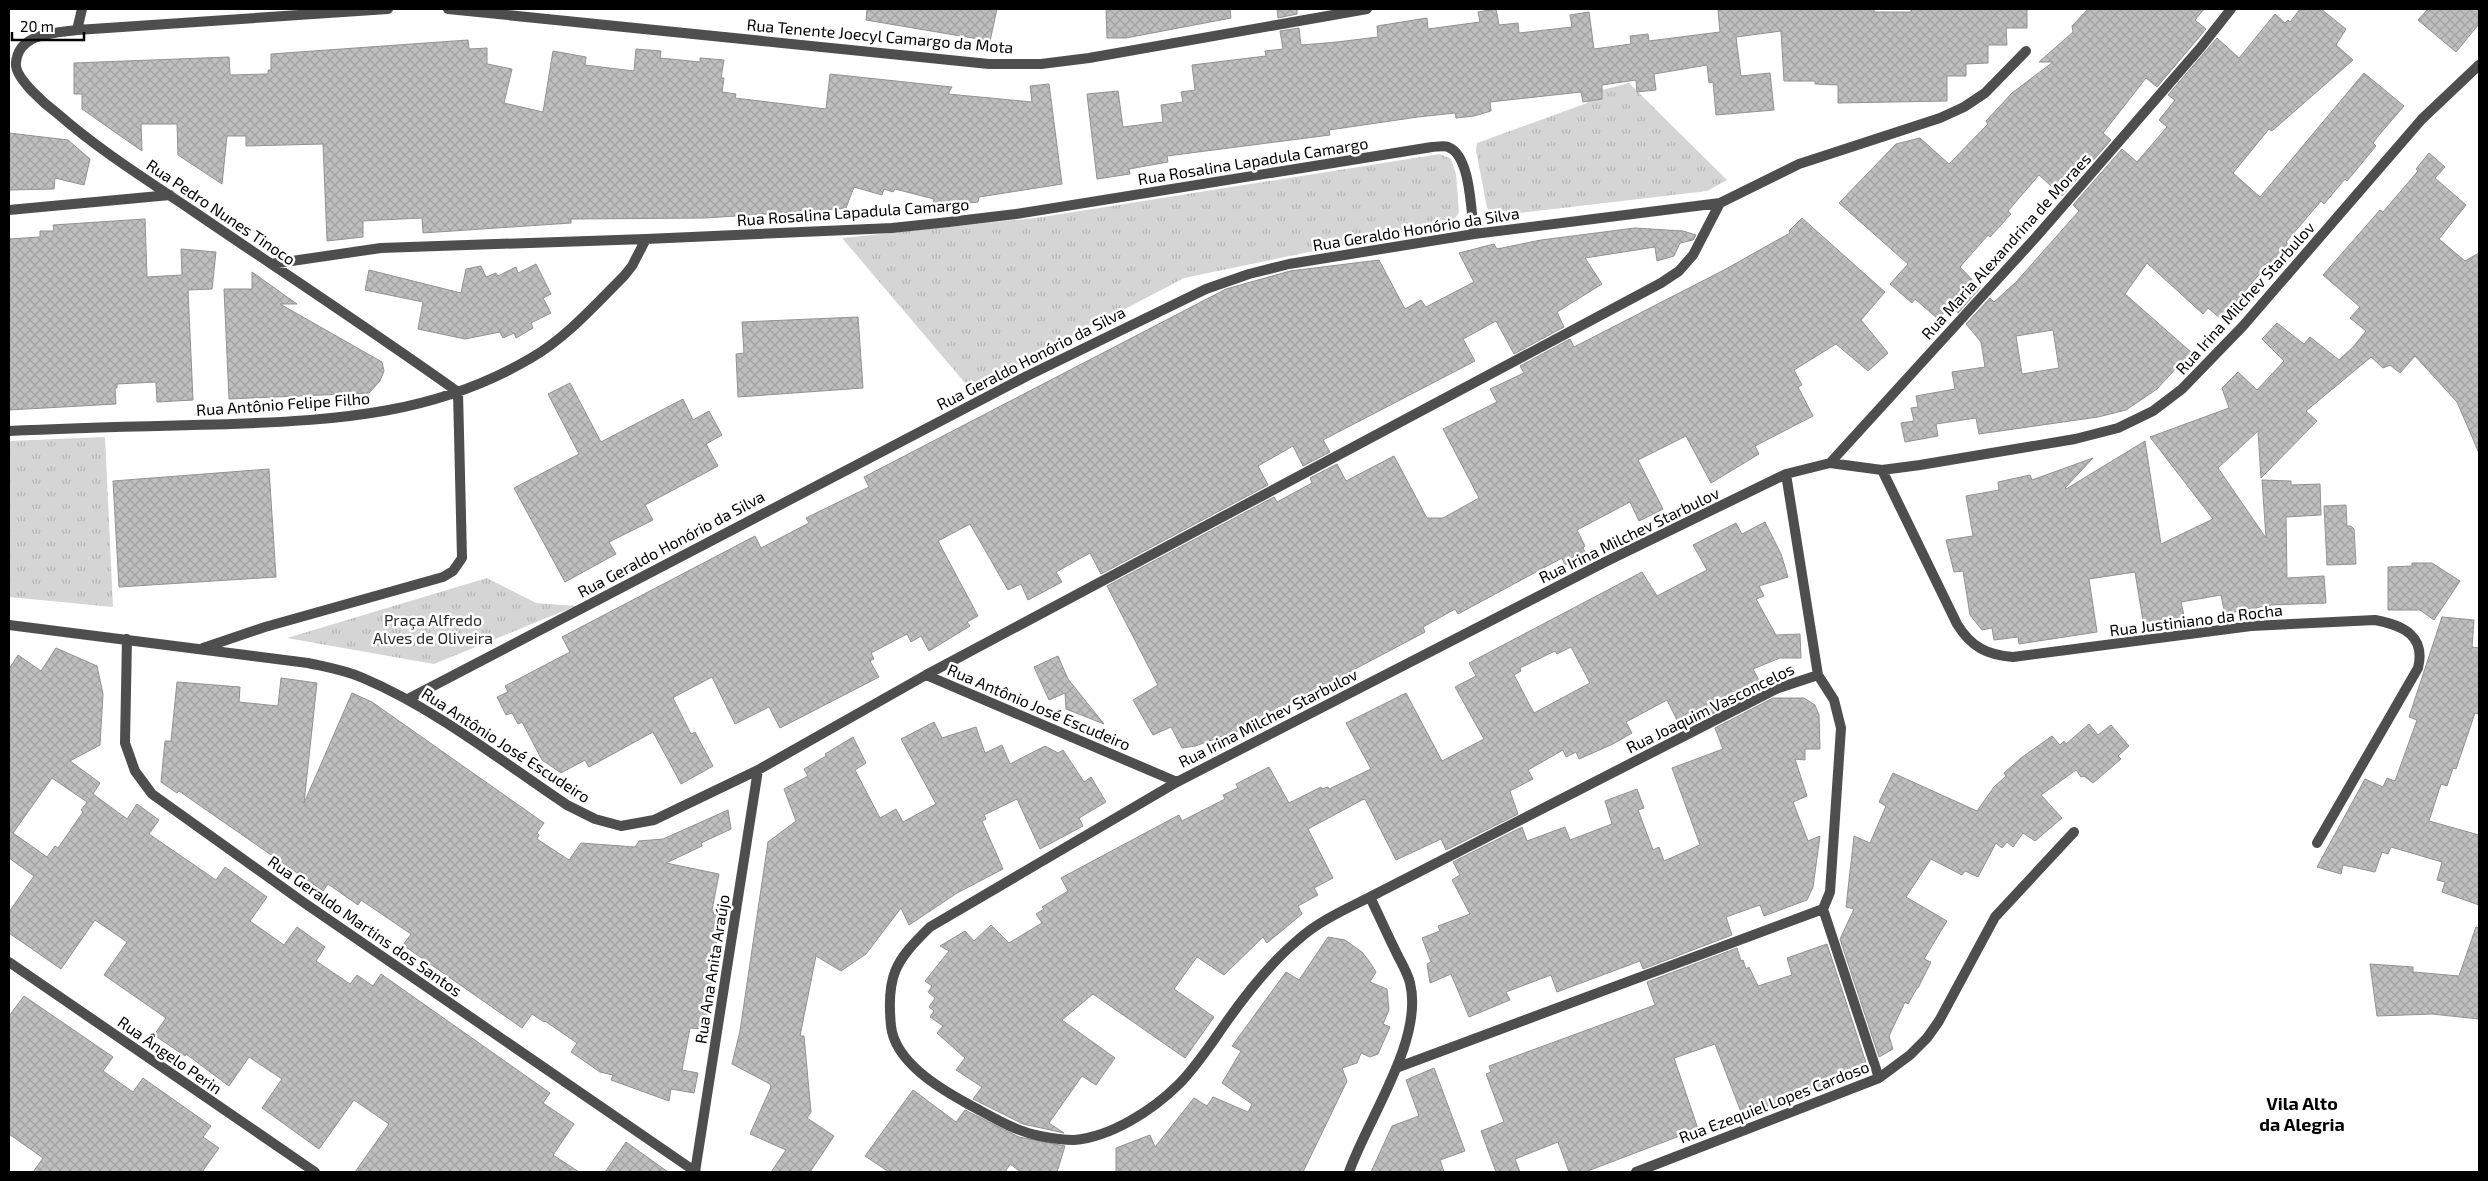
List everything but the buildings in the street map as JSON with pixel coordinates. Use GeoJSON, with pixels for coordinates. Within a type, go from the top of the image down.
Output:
{"type":"FeatureCollection","features":[{"type":"Feature","properties":{"kind":"street"},"geometry":{"type":"LineString","coordinates":[[82,9],[77,30],[388,9]]}},
{"type":"Feature","properties":{"kind":"street","name":"Rua Tenente Joecyl Camargo da Mota"},"geometry":{"type":"LineString","coordinates":[[448,9],[989,64],[1041,64],[1089,58],[1367,9]]}},
{"type":"Feature","properties":{"kind":"street","name":"Rua Maria Alexandrina de Moraes"},"geometry":{"type":"LineString","coordinates":[[1830,463],[2037,236],[2201,46],[2230,9]]}},
{"type":"Feature","properties":{"kind":"street","name":"Rua Pedro Nunes Tinoco"},"geometry":{"type":"LineString","coordinates":[[77,30],[40,35],[27,43],[19,52],[15,64],[20,76],[58,114],[170,195],[458,392]]}},
{"type":"Feature","properties":{"kind":"street","name":"Rua Geraldo Honório da Silva"},"geometry":{"type":"LineString","coordinates":[[408,699],[1026,376],[1206,289],[1248,274],[1289,264],[1474,234],[1720,203],[1806,162],[1940,118],[1964,107],[1985,93],[2026,51]]}},
{"type":"Feature","properties":{"kind":"street","name":"Rua Irina Milchev Starbulov"},"geometry":{"type":"LineString","coordinates":[[1370,897],[1330,918],[1299,938],[1242,1001],[1179,1084],[1148,1108],[1107,1132],[1073,1140],[1039,1136],[1009,1126],[948,1093],[904,1056],[892,1030],[889,1000],[894,973],[906,950],[930,927],[1177,782],[1605,562],[1786,474],[1830,463],[1882,470],[2075,439],[2118,428],[2153,412],[2182,389],[2243,326],[2422,119],[2479,65]]}},
{"type":"Feature","properties":{"kind":"street","name":"Rua Rosalina Lapadula Camargo"},"geometry":{"type":"LineString","coordinates":[[271,264],[381,248],[892,228],[1026,213],[1447,146],[1456,153],[1466,171],[1474,234]]}},
{"type":"Feature","properties":{"kind":"street"},"geometry":{"type":"LineString","coordinates":[[9,210],[170,195]]}},
{"type":"Feature","properties":{"kind":"street"},"geometry":{"type":"LineString","coordinates":[[926,675],[1661,283],[1679,271],[1693,255],[1720,203]]}},
{"type":"Feature","properties":{"kind":"street","name":"Rua Antônio Felipe Filho"},"geometry":{"type":"LineString","coordinates":[[9,431],[262,423],[352,417],[416,405],[458,392],[504,373],[533,357],[555,341],[624,276],[632,266],[646,239]]}},
{"type":"Feature","properties":{"kind":"street"},"geometry":{"type":"LineString","coordinates":[[200,649],[265,627],[443,577],[453,571],[462,558],[458,392]]}},
{"type":"Feature","properties":{"kind":"street","name":"Rua Justiniano da Rocha"},"geometry":{"type":"LineString","coordinates":[[1882,470],[1956,624],[1966,639],[1979,650],[1996,656],[2013,657],[2251,626],[2375,620],[2390,623],[2413,635],[2422,654],[2418,668],[2317,842]]}},
{"type":"Feature","properties":{"kind":"street"},"geometry":{"type":"LineString","coordinates":[[1786,474],[1818,675]]}},
{"type":"Feature","properties":{"kind":"street","name":"Rua Antônio José Escudeiro"},"geometry":{"type":"LineString","coordinates":[[9,625],[308,662],[361,677],[408,699],[567,805],[595,820],[621,826],[654,820],[758,770],[926,675],[1177,782]]}},
{"type":"Feature","properties":{"kind":"street","name":"Rua Geraldo Martins dos Santos"},"geometry":{"type":"LineString","coordinates":[[127,639],[126,744],[135,771],[152,794],[287,891],[696,1172]]}},
{"type":"Feature","properties":{"kind":"street","name":"Rua Joaquim Vasconcelos"},"geometry":{"type":"LineString","coordinates":[[1370,897],[1776,689],[1818,675],[1834,700],[1841,728],[1830,892],[1823,909]]}},
{"type":"Feature","properties":{"kind":"street","name":"Rua Ana Anita Araújo"},"geometry":{"type":"LineString","coordinates":[[696,1172],[758,770]]}},
{"type":"Feature","properties":{"kind":"street","name":"Rua Ezequiel Lopes Cardoso"},"geometry":{"type":"LineString","coordinates":[[1636,1172],[1879,1078],[1910,1055],[1927,1038],[1939,1021],[1995,918],[2074,832]]}},
{"type":"Feature","properties":{"kind":"street"},"geometry":{"type":"LineString","coordinates":[[1349,1172],[1357,1149],[1396,1068],[1410,1027],[1414,1004],[1410,982],[1370,897]]}},
{"type":"Feature","properties":{"kind":"street"},"geometry":{"type":"LineString","coordinates":[[1396,1068],[1823,909],[1879,1078]]}},
{"type":"Feature","properties":{"kind":"street","name":"Rua Ângelo Perin"},"geometry":{"type":"LineString","coordinates":[[9,962],[315,1172]]}},
{"type":"Feature","properties":{"kind":"green space"},"geometry":{"type":"Polygon","coordinates":[[[1629,83],[1727,180],[1707,191],[1495,216],[1487,208],[1476,150],[1477,143],[1587,103],[1598,91],[1629,83]]]}},
{"type":"Feature","properties":{"kind":"green space"},"geometry":{"type":"Polygon","coordinates":[[[1440,154],[1451,159],[1456,174],[1459,212],[1453,222],[1184,278],[971,390],[842,238],[1036,218],[1440,154]]]}},
{"type":"Feature","properties":{"kind":"green space"},"geometry":{"type":"Polygon","coordinates":[[[105,437],[113,607],[9,597],[9,441],[105,437]]]}},
{"type":"Feature","properties":{"kind":"green space","name":"Praça Alfredo Alves de Oliveira"},"geometry":{"type":"Polygon","coordinates":[[[487,578],[536,603],[576,606],[434,664],[287,638],[487,578]]]}},
{"type":"Feature","properties":{"kind":"district","name":"Vila Alto da Alegria"},"geometry":{"type":"Point","coordinates":[2302,1114]}}]}
